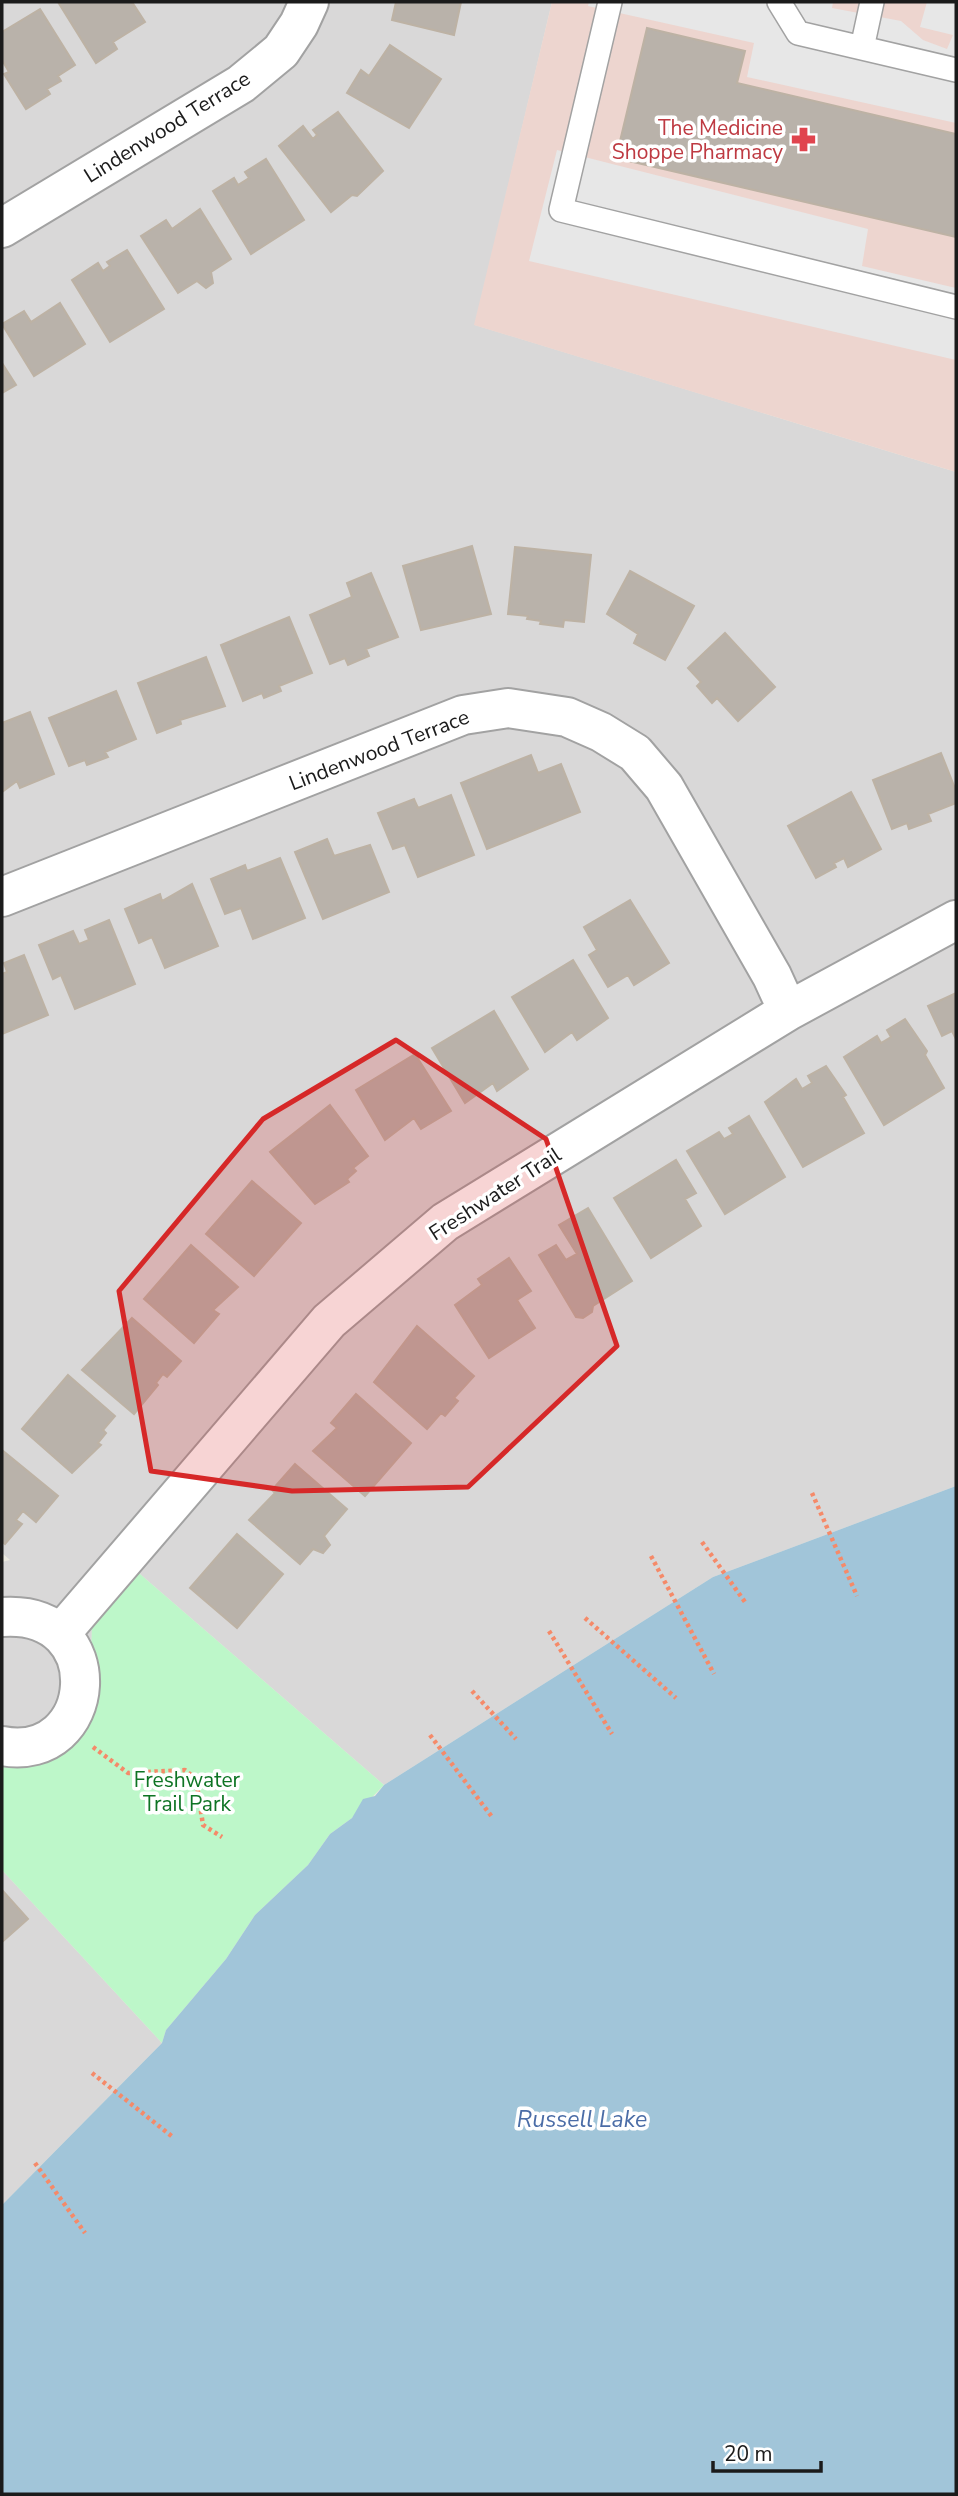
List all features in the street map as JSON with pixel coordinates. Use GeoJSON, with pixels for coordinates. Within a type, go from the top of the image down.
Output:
{"type":"FeatureCollection","features":[{"type":"Feature","properties":{"kind":"street","name":"Lindenwood Terrace"},"geometry":{"type":"LineString","coordinates":[[2,228],[241,84],[281,51],[299,24],[309,2]]}},
{"type":"Feature","properties":{"kind":"street","name":"Lindenwood Terrace"},"geometry":{"type":"LineString","coordinates":[[2,897],[463,715],[508,708],[567,717],[601,732],[635,753],[664,787],[772,976],[788,1011]]}},
{"type":"Feature","properties":{"kind":"street","name":"Freshwater Trail"},"geometry":{"type":"LineString","coordinates":[[61,1633],[329,1321],[445,1223],[788,1011],[956,920]]}},
{"type":"Feature","properties":{"kind":"street"},"geometry":{"type":"LineString","coordinates":[[2,1617],[23,1616],[43,1621],[61,1633],[75,1651],[81,1673],[80,1695],[72,1717],[57,1734],[37,1745],[15,1749],[2,1746]]}},
{"type":"Feature","properties":{"kind":"lane"},"geometry":{"type":"LineString","coordinates":[[610,2],[561,210],[956,307]]}},
{"type":"Feature","properties":{"kind":"lane"},"geometry":{"type":"LineString","coordinates":[[779,2],[798,33],[956,70]]}},
{"type":"Feature","properties":{"kind":"lane"},"geometry":{"type":"LineString","coordinates":[[863,48],[872,2]]}},
{"type":"Feature","properties":{"kind":"path"},"geometry":{"type":"LineString","coordinates":[[812,1493],[857,1596]]}},
{"type":"Feature","properties":{"kind":"path"},"geometry":{"type":"LineString","coordinates":[[702,1542],[745,1602]]}},
{"type":"Feature","properties":{"kind":"path"},"geometry":{"type":"LineString","coordinates":[[651,1556],[713,1674]]}},
{"type":"Feature","properties":{"kind":"path"},"geometry":{"type":"LineString","coordinates":[[585,1618],[676,1698]]}},
{"type":"Feature","properties":{"kind":"path"},"geometry":{"type":"LineString","coordinates":[[549,1631],[612,1734]]}},
{"type":"Feature","properties":{"kind":"path"},"geometry":{"type":"LineString","coordinates":[[472,1690],[516,1740]]}},
{"type":"Feature","properties":{"kind":"path"},"geometry":{"type":"LineString","coordinates":[[64,1726],[128,1773],[185,1770],[197,1779],[203,1825],[222,1836]]}},
{"type":"Feature","properties":{"kind":"path"},"geometry":{"type":"LineString","coordinates":[[430,1735],[492,1817]]}},
{"type":"Feature","properties":{"kind":"path"},"geometry":{"type":"LineString","coordinates":[[92,2073],[174,2138]]}},
{"type":"Feature","properties":{"kind":"path"},"geometry":{"type":"LineString","coordinates":[[35,2163],[85,2233]]}},
{"type":"Feature","properties":{"kind":"highlighted area"},"geometry":{"type":"Polygon","coordinates":[[[396,1040],[546,1139],[617,1346],[468,1487],[292,1491],[151,1471],[119,1291],[263,1119],[396,1040]]]}},
{"type":"Feature","properties":{"kind":"shaded area"},"geometry":{"type":"Polygon","coordinates":[[[2,2],[552,2],[475,325],[956,472],[956,1486],[713,1577],[384,1785],[133,1568],[92,1624],[91,1677],[2,1764],[2,1562],[10,1560],[2,1553],[2,2]]]}},
{"type":"Feature","properties":{"kind":"shaded area"},"geometry":{"type":"Polygon","coordinates":[[[552,2],[956,2],[956,472],[474,325],[552,2]]]}},
{"type":"Feature","properties":{"kind":"shaded area"},"geometry":{"type":"Polygon","coordinates":[[[589,2],[833,2],[832,8],[901,21],[923,40],[947,49],[953,35],[920,27],[927,2],[956,2],[956,123],[747,77],[754,43],[588,6],[589,2]]]}},
{"type":"Feature","properties":{"kind":"shaded area"},"geometry":{"type":"Polygon","coordinates":[[[557,150],[868,229],[862,266],[956,288],[956,360],[529,261],[557,150]]]}},
{"type":"Feature","properties":{"kind":"shaded area"},"geometry":{"type":"Polygon","coordinates":[[[2,1870],[162,2043],[2,2205],[2,1870]]]}},
{"type":"Feature","properties":{"kind":"green space","name":"Freshwater Trail Park"},"geometry":{"type":"Polygon","coordinates":[[[133,1568],[384,1785],[352,1818],[330,1834],[308,1865],[255,1915],[226,1959],[166,2030],[162,2043],[2,1870],[2,1764],[14,1762],[91,1657],[92,1624],[133,1568]]]}},
{"type":"Feature","properties":{"kind":"water","name":"Russell Lake"},"geometry":{"type":"Polygon","coordinates":[[[956,1486],[956,2494],[2,2494],[2,2205],[162,2043],[166,2030],[226,1959],[255,1915],[308,1865],[330,1834],[352,1818],[363,1799],[375,1796],[384,1785],[713,1577],[956,1486]]]}},
{"type":"Feature","properties":{"kind":"building"},"geometry":{"type":"Polygon","coordinates":[[[58,2],[132,2],[145,22],[113,42],[117,49],[96,63],[58,2]]]}},
{"type":"Feature","properties":{"kind":"building"},"geometry":{"type":"Polygon","coordinates":[[[396,2],[461,2],[454,35],[392,20],[396,2]]]}},
{"type":"Feature","properties":{"kind":"building"},"geometry":{"type":"Polygon","coordinates":[[[40,9],[75,65],[58,76],[61,81],[47,89],[50,94],[26,109],[4,74],[9,72],[2,60],[2,32],[40,9]]]}},
{"type":"Feature","properties":{"kind":"building"},"geometry":{"type":"Polygon","coordinates":[[[647,28],[745,51],[737,83],[956,134],[956,237],[616,158],[647,28]]]}},
{"type":"Feature","properties":{"kind":"building"},"geometry":{"type":"Polygon","coordinates":[[[390,45],[441,79],[409,128],[347,93],[361,70],[369,76],[390,45]]]}},
{"type":"Feature","properties":{"kind":"building"},"geometry":{"type":"Polygon","coordinates":[[[338,112],[383,171],[357,196],[352,195],[331,212],[279,146],[303,126],[313,139],[317,135],[313,130],[338,112]]]}},
{"type":"Feature","properties":{"kind":"building"},"geometry":{"type":"Polygon","coordinates":[[[266,159],[304,220],[251,254],[213,191],[234,178],[238,185],[249,178],[245,172],[266,159]]]}},
{"type":"Feature","properties":{"kind":"building"},"geometry":{"type":"Polygon","coordinates":[[[200,209],[231,259],[211,272],[213,283],[206,288],[197,281],[178,293],[141,236],[166,220],[172,229],[200,209]]]}},
{"type":"Feature","properties":{"kind":"building"},"geometry":{"type":"Polygon","coordinates":[[[127,250],[164,309],[110,342],[72,280],[98,263],[103,271],[110,266],[107,262],[127,250]]]}},
{"type":"Feature","properties":{"kind":"building"},"geometry":{"type":"Polygon","coordinates":[[[60,303],[85,344],[34,376],[2,324],[24,311],[31,322],[60,303]]]}},
{"type":"Feature","properties":{"kind":"building"},"geometry":{"type":"Polygon","coordinates":[[[2,363],[16,385],[2,393],[2,363]]]}},
{"type":"Feature","properties":{"kind":"building"},"geometry":{"type":"Polygon","coordinates":[[[472,546],[491,614],[421,630],[403,566],[472,546]]]}},
{"type":"Feature","properties":{"kind":"building"},"geometry":{"type":"Polygon","coordinates":[[[515,547],[591,555],[584,622],[564,620],[563,627],[540,624],[541,621],[527,619],[528,616],[508,614],[515,547]]]}},
{"type":"Feature","properties":{"kind":"building"},"geometry":{"type":"Polygon","coordinates":[[[630,571],[694,606],[665,660],[634,643],[638,634],[607,614],[630,571]]]}},
{"type":"Feature","properties":{"kind":"building"},"geometry":{"type":"Polygon","coordinates":[[[371,573],[398,637],[366,649],[369,656],[348,665],[345,658],[330,664],[310,615],[352,597],[347,583],[371,573]]]}},
{"type":"Feature","properties":{"kind":"building"},"geometry":{"type":"Polygon","coordinates":[[[289,617],[312,673],[279,686],[281,691],[264,698],[262,693],[243,701],[221,645],[289,617]]]}},
{"type":"Feature","properties":{"kind":"building"},"geometry":{"type":"Polygon","coordinates":[[[725,633],[775,687],[738,721],[717,698],[712,703],[697,686],[701,682],[688,668],[725,633]]]}},
{"type":"Feature","properties":{"kind":"building"},"geometry":{"type":"Polygon","coordinates":[[[206,657],[225,706],[180,720],[181,724],[157,733],[138,683],[206,657]]]}},
{"type":"Feature","properties":{"kind":"building"},"geometry":{"type":"Polygon","coordinates":[[[116,691],[136,739],[105,752],[108,757],[87,765],[85,760],[69,766],[49,718],[116,691]]]}},
{"type":"Feature","properties":{"kind":"building"},"geometry":{"type":"Polygon","coordinates":[[[30,712],[54,774],[20,788],[17,781],[2,792],[2,723],[30,712]]]}},
{"type":"Feature","properties":{"kind":"building"},"geometry":{"type":"Polygon","coordinates":[[[941,753],[956,791],[956,803],[928,814],[931,821],[909,829],[907,823],[892,829],[873,780],[941,753]]]}},
{"type":"Feature","properties":{"kind":"building"},"geometry":{"type":"Polygon","coordinates":[[[531,755],[538,773],[561,764],[580,812],[487,849],[461,783],[531,755]]]}},
{"type":"Feature","properties":{"kind":"building"},"geometry":{"type":"Polygon","coordinates":[[[851,792],[881,849],[848,867],[844,858],[834,863],[836,867],[816,878],[788,826],[851,792]]]}},
{"type":"Feature","properties":{"kind":"building"},"geometry":{"type":"Polygon","coordinates":[[[451,795],[474,855],[418,877],[405,845],[393,849],[378,813],[414,799],[418,808],[451,795]]]}},
{"type":"Feature","properties":{"kind":"building"},"geometry":{"type":"Polygon","coordinates":[[[327,839],[334,856],[370,845],[389,892],[323,919],[295,852],[327,839]]]}},
{"type":"Feature","properties":{"kind":"building"},"geometry":{"type":"Polygon","coordinates":[[[280,858],[305,918],[253,939],[241,908],[225,914],[211,879],[245,865],[247,871],[280,858]]]}},
{"type":"Feature","properties":{"kind":"building"},"geometry":{"type":"Polygon","coordinates":[[[192,884],[218,946],[165,968],[152,937],[139,943],[125,909],[160,894],[162,901],[192,884]]]}},
{"type":"Feature","properties":{"kind":"building"},"geometry":{"type":"Polygon","coordinates":[[[630,900],[669,963],[634,985],[628,975],[608,987],[589,955],[597,950],[584,927],[630,900]]]}},
{"type":"Feature","properties":{"kind":"building"},"geometry":{"type":"Polygon","coordinates":[[[109,920],[135,984],[75,1009],[61,975],[53,979],[39,945],[73,931],[79,944],[89,940],[85,930],[109,920]]]}},
{"type":"Feature","properties":{"kind":"building"},"geometry":{"type":"Polygon","coordinates":[[[24,955],[48,1015],[2,1034],[2,974],[7,972],[4,963],[24,955]]]}},
{"type":"Feature","properties":{"kind":"building"},"geometry":{"type":"Polygon","coordinates":[[[573,960],[608,1018],[577,1040],[572,1032],[545,1052],[512,997],[573,960]]]}},
{"type":"Feature","properties":{"kind":"building"},"geometry":{"type":"Polygon","coordinates":[[[956,993],[956,1039],[952,1031],[942,1036],[928,1006],[956,993]]]}},
{"type":"Feature","properties":{"kind":"building"},"geometry":{"type":"Polygon","coordinates":[[[494,1011],[528,1069],[497,1091],[493,1083],[465,1103],[432,1048],[494,1011]]]}},
{"type":"Feature","properties":{"kind":"building"},"geometry":{"type":"Polygon","coordinates":[[[905,1019],[927,1051],[925,1055],[944,1088],[884,1125],[844,1057],[877,1036],[881,1043],[891,1037],[887,1030],[905,1019]]]}},
{"type":"Feature","properties":{"kind":"building"},"geometry":{"type":"Polygon","coordinates":[[[415,1054],[451,1111],[421,1129],[414,1118],[385,1140],[356,1090],[415,1054]]]}},
{"type":"Feature","properties":{"kind":"building"},"geometry":{"type":"Polygon","coordinates":[[[826,1066],[846,1095],[843,1097],[864,1133],[803,1167],[765,1102],[796,1079],[802,1089],[812,1083],[808,1076],[826,1066]]]}},
{"type":"Feature","properties":{"kind":"building"},"geometry":{"type":"Polygon","coordinates":[[[330,1105],[368,1156],[353,1168],[356,1171],[347,1179],[349,1182],[315,1204],[270,1152],[330,1105]]]}},
{"type":"Feature","properties":{"kind":"building"},"geometry":{"type":"Polygon","coordinates":[[[749,1116],[785,1177],[725,1214],[687,1151],[719,1132],[724,1139],[733,1134],[729,1128],[749,1116]]]}},
{"type":"Feature","properties":{"kind":"building"},"geometry":{"type":"Polygon","coordinates":[[[676,1160],[696,1193],[685,1199],[701,1226],[651,1258],[614,1198],[676,1160]]]}},
{"type":"Feature","properties":{"kind":"building"},"geometry":{"type":"Polygon","coordinates":[[[252,1181],[301,1223],[254,1276],[206,1234],[252,1181]]]}},
{"type":"Feature","properties":{"kind":"building"},"geometry":{"type":"Polygon","coordinates":[[[588,1208],[632,1281],[593,1306],[592,1312],[583,1318],[576,1317],[539,1255],[556,1245],[566,1260],[577,1254],[559,1225],[588,1208]]]}},
{"type":"Feature","properties":{"kind":"building"},"geometry":{"type":"Polygon","coordinates":[[[191,1245],[238,1287],[213,1310],[219,1314],[194,1343],[144,1299],[191,1245]]]}},
{"type":"Feature","properties":{"kind":"building"},"geometry":{"type":"Polygon","coordinates":[[[509,1258],[531,1291],[517,1300],[535,1328],[489,1358],[455,1305],[482,1285],[478,1279],[509,1258]]]}},
{"type":"Feature","properties":{"kind":"building"},"geometry":{"type":"Polygon","coordinates":[[[132,1318],[181,1361],[167,1377],[163,1374],[156,1383],[158,1385],[134,1414],[82,1370],[132,1318]]]}},
{"type":"Feature","properties":{"kind":"building"},"geometry":{"type":"Polygon","coordinates":[[[417,1326],[474,1376],[454,1398],[458,1401],[445,1416],[441,1413],[427,1429],[374,1382],[417,1326]]]}},
{"type":"Feature","properties":{"kind":"building"},"geometry":{"type":"Polygon","coordinates":[[[68,1375],[115,1416],[103,1430],[106,1433],[98,1443],[101,1445],[72,1473],[22,1429],[68,1375]]]}},
{"type":"Feature","properties":{"kind":"building"},"geometry":{"type":"Polygon","coordinates":[[[356,1394],[411,1443],[365,1496],[313,1451],[337,1428],[331,1423],[356,1394]]]}},
{"type":"Feature","properties":{"kind":"building"},"geometry":{"type":"Polygon","coordinates":[[[2,1450],[58,1496],[36,1522],[23,1511],[16,1520],[22,1524],[5,1544],[2,1541],[2,1450]]]}},
{"type":"Feature","properties":{"kind":"building"},"geometry":{"type":"Polygon","coordinates":[[[295,1464],[347,1509],[324,1536],[330,1545],[323,1553],[313,1549],[300,1564],[249,1520],[275,1493],[272,1490],[295,1464]]]}},
{"type":"Feature","properties":{"kind":"building"},"geometry":{"type":"Polygon","coordinates":[[[237,1534],[283,1574],[237,1628],[190,1588],[237,1534]]]}},
{"type":"Feature","properties":{"kind":"building"},"geometry":{"type":"Polygon","coordinates":[[[2,1890],[28,1919],[2,1942],[2,1890]]]}},
{"type":"Feature","properties":{"kind":"place","name":"The Medicine Shoppe Pharmacy"},"geometry":{"type":"Point","coordinates":[803,140]}}]}
